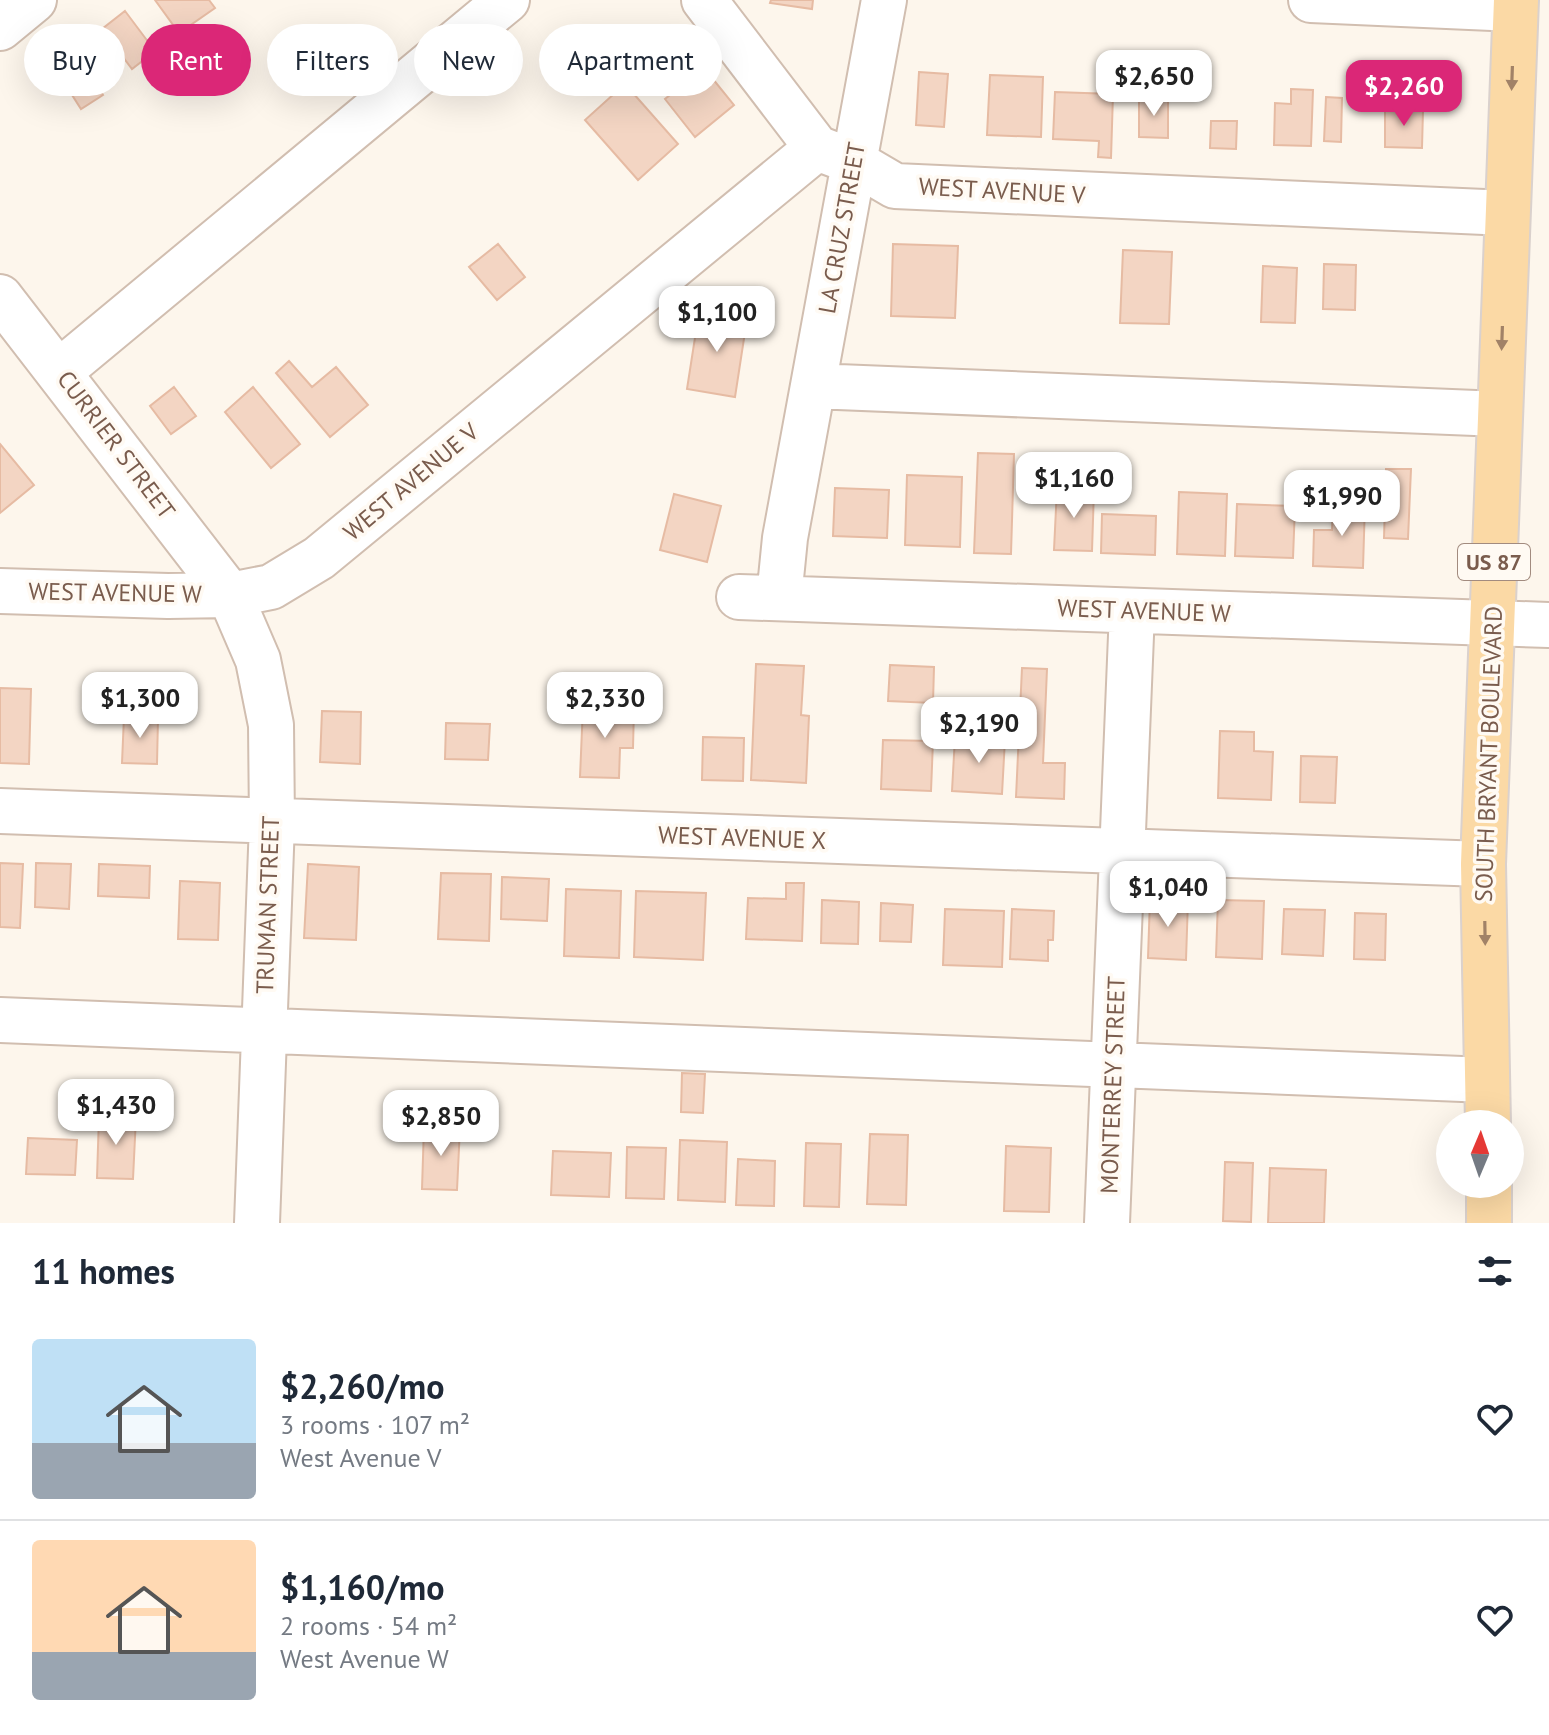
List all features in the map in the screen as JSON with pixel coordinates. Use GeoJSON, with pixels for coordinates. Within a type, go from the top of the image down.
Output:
{"type":"FeatureCollection","features":[{"type":"Feature","properties":{"kind":"main road","name":"SOUTH BRYANT BOULEVARD"},"geometry":{"type":"LineString","coordinates":[[1488,1110],[1483,864],[1516,4]]}},
{"type":"Feature","properties":{"kind":"main road"},"geometry":{"type":"LineString","coordinates":[[1489,1198],[1489,1223]]}},
{"type":"Feature","properties":{"kind":"street"},"geometry":{"type":"LineString","coordinates":[[0,28],[34,0]]}},
{"type":"Feature","properties":{"kind":"street"},"geometry":{"type":"LineString","coordinates":[[60,371],[507,0]]}},
{"type":"Feature","properties":{"kind":"street"},"geometry":{"type":"LineString","coordinates":[[704,0],[836,155]]}},
{"type":"Feature","properties":{"kind":"street","name":"LA CRUZ STREET"},"geometry":{"type":"LineString","coordinates":[[759,598],[785,538],[813,386],[836,155],[884,0]]}},
{"type":"Feature","properties":{"kind":"street"},"geometry":{"type":"LineString","coordinates":[[1311,0],[1516,4]]}},
{"type":"Feature","properties":{"kind":"street","name":"WEST AVENUE V"},"geometry":{"type":"LineString","coordinates":[[230,595],[271,587],[319,558],[836,155],[895,186],[1507,213]]}},
{"type":"Feature","properties":{"kind":"street","name":"CURRIER STREET"},"geometry":{"type":"LineString","coordinates":[[0,297],[230,595]]}},
{"type":"Feature","properties":{"kind":"street"},"geometry":{"type":"LineString","coordinates":[[813,386],[1500,414]]}},
{"type":"Feature","properties":{"kind":"street","name":"WEST AVENUE W"},"geometry":{"type":"LineString","coordinates":[[0,591],[230,595]]}},
{"type":"Feature","properties":{"kind":"street","name":"TRUMAN STREET"},"geometry":{"type":"LineString","coordinates":[[230,595],[258,660],[271,725],[272,823],[257,1223]]}},
{"type":"Feature","properties":{"kind":"street","name":"WEST AVENUE W"},"geometry":{"type":"LineString","coordinates":[[759,598],[1549,625]]}},
{"type":"Feature","properties":{"kind":"street","name":"MONTERREY STREET"},"geometry":{"type":"LineString","coordinates":[[1107,1223],[1132,611]]}},
{"type":"Feature","properties":{"kind":"street","name":"WEST AVENUE X"},"geometry":{"type":"LineString","coordinates":[[0,811],[1483,864]]}},
{"type":"Feature","properties":{"kind":"street"},"geometry":{"type":"LineString","coordinates":[[0,1020],[1487,1080]]}},
{"type":"Feature","properties":{"kind":"building"},"geometry":{"type":"Polygon","coordinates":[[[155,0],[209,0],[215,8],[192,24],[172,24],[155,0]]]}},
{"type":"Feature","properties":{"kind":"building"},"geometry":{"type":"Polygon","coordinates":[[[771,0],[813,0],[812,9],[770,3],[771,0]]]}},
{"type":"Feature","properties":{"kind":"building"},"geometry":{"type":"Polygon","coordinates":[[[125,11],[141,32],[141,62],[132,69],[125,60],[125,24],[108,24],[125,11]]]}},
{"type":"Feature","properties":{"kind":"building"},"geometry":{"type":"Polygon","coordinates":[[[919,72],[948,74],[944,127],[916,125],[919,72]]]}},
{"type":"Feature","properties":{"kind":"building"},"geometry":{"type":"Polygon","coordinates":[[[990,75],[1043,77],[1041,137],[987,135],[990,75]]]}},
{"type":"Feature","properties":{"kind":"building"},"geometry":{"type":"Polygon","coordinates":[[[1291,89],[1313,90],[1311,146],[1274,145],[1275,103],[1291,104],[1291,89]]]}},
{"type":"Feature","properties":{"kind":"building"},"geometry":{"type":"Polygon","coordinates":[[[722,90],[734,105],[695,137],[665,99],[669,96],[722,96],[722,90]]]}},
{"type":"Feature","properties":{"kind":"building"},"geometry":{"type":"Polygon","coordinates":[[[1055,92],[1113,94],[1111,158],[1098,157],[1099,141],[1053,139],[1055,92]]]}},
{"type":"Feature","properties":{"kind":"building"},"geometry":{"type":"Polygon","coordinates":[[[73,96],[101,96],[81,109],[73,96]]]}},
{"type":"Feature","properties":{"kind":"building"},"geometry":{"type":"Polygon","coordinates":[[[612,96],[636,96],[678,144],[638,180],[585,120],[612,96]]]}},
{"type":"Feature","properties":{"kind":"building"},"geometry":{"type":"Polygon","coordinates":[[[1139,97],[1168,98],[1168,138],[1139,137],[1139,97]]]}},
{"type":"Feature","properties":{"kind":"building"},"geometry":{"type":"Polygon","coordinates":[[[1326,97],[1342,98],[1341,142],[1324,141],[1326,97]]]}},
{"type":"Feature","properties":{"kind":"building"},"geometry":{"type":"Polygon","coordinates":[[[1385,109],[1423,110],[1422,148],[1385,147],[1385,109]]]}},
{"type":"Feature","properties":{"kind":"building"},"geometry":{"type":"Polygon","coordinates":[[[1211,121],[1237,121],[1236,149],[1210,148],[1211,121]]]}},
{"type":"Feature","properties":{"kind":"building"},"geometry":{"type":"Polygon","coordinates":[[[498,244],[525,277],[497,300],[469,267],[498,244]]]}},
{"type":"Feature","properties":{"kind":"building"},"geometry":{"type":"Polygon","coordinates":[[[893,244],[958,246],[955,318],[891,316],[893,244]]]}},
{"type":"Feature","properties":{"kind":"building"},"geometry":{"type":"Polygon","coordinates":[[[1123,250],[1172,252],[1169,324],[1120,323],[1123,250]]]}},
{"type":"Feature","properties":{"kind":"building"},"geometry":{"type":"Polygon","coordinates":[[[1324,264],[1356,265],[1355,310],[1323,309],[1324,264]]]}},
{"type":"Feature","properties":{"kind":"building"},"geometry":{"type":"Polygon","coordinates":[[[1263,266],[1297,268],[1295,323],[1261,322],[1263,266]]]}},
{"type":"Feature","properties":{"kind":"building"},"geometry":{"type":"Polygon","coordinates":[[[699,312],[747,319],[735,397],[687,389],[699,312]]]}},
{"type":"Feature","properties":{"kind":"building"},"geometry":{"type":"Polygon","coordinates":[[[289,361],[312,387],[336,367],[368,405],[330,437],[276,373],[289,361]]]}},
{"type":"Feature","properties":{"kind":"building"},"geometry":{"type":"Polygon","coordinates":[[[174,387],[196,416],[171,434],[150,406],[174,387]]]}},
{"type":"Feature","properties":{"kind":"building"},"geometry":{"type":"Polygon","coordinates":[[[253,387],[300,444],[271,468],[225,412],[253,387]]]}},
{"type":"Feature","properties":{"kind":"building"},"geometry":{"type":"Polygon","coordinates":[[[0,444],[34,485],[0,513],[0,444]]]}},
{"type":"Feature","properties":{"kind":"building"},"geometry":{"type":"Polygon","coordinates":[[[978,453],[1014,454],[1011,554],[974,553],[978,453]]]}},
{"type":"Feature","properties":{"kind":"building"},"geometry":{"type":"Polygon","coordinates":[[[1386,469],[1411,469],[1408,539],[1384,538],[1386,469]]]}},
{"type":"Feature","properties":{"kind":"building"},"geometry":{"type":"Polygon","coordinates":[[[907,475],[962,477],[960,547],[905,545],[907,475]]]}},
{"type":"Feature","properties":{"kind":"building"},"geometry":{"type":"Polygon","coordinates":[[[835,488],[889,490],[887,538],[833,536],[835,488]]]}},
{"type":"Feature","properties":{"kind":"building"},"geometry":{"type":"Polygon","coordinates":[[[1057,488],[1094,489],[1092,551],[1054,550],[1057,488]]]}},
{"type":"Feature","properties":{"kind":"building"},"geometry":{"type":"Polygon","coordinates":[[[1179,492],[1227,494],[1225,556],[1177,554],[1179,492]]]}},
{"type":"Feature","properties":{"kind":"building"},"geometry":{"type":"Polygon","coordinates":[[[674,494],[721,506],[707,562],[660,550],[674,494]]]}},
{"type":"Feature","properties":{"kind":"building"},"geometry":{"type":"Polygon","coordinates":[[[1333,502],[1365,503],[1363,568],[1313,566],[1314,530],[1332,530],[1333,502]]]}},
{"type":"Feature","properties":{"kind":"building"},"geometry":{"type":"Polygon","coordinates":[[[1237,504],[1295,506],[1293,558],[1235,556],[1237,504]]]}},
{"type":"Feature","properties":{"kind":"building"},"geometry":{"type":"Polygon","coordinates":[[[1102,514],[1156,516],[1155,555],[1101,553],[1102,514]]]}},
{"type":"Feature","properties":{"kind":"building"},"geometry":{"type":"Polygon","coordinates":[[[756,664],[804,666],[801,715],[809,716],[806,783],[751,780],[756,664]]]}},
{"type":"Feature","properties":{"kind":"building"},"geometry":{"type":"Polygon","coordinates":[[[890,665],[934,667],[933,703],[888,701],[890,665]]]}},
{"type":"Feature","properties":{"kind":"building"},"geometry":{"type":"Polygon","coordinates":[[[1022,668],[1047,669],[1043,763],[1065,763],[1064,799],[1016,797],[1022,668]]]}},
{"type":"Feature","properties":{"kind":"building"},"geometry":{"type":"Polygon","coordinates":[[[0,688],[31,689],[29,764],[0,763],[0,688]]]}},
{"type":"Feature","properties":{"kind":"building"},"geometry":{"type":"Polygon","coordinates":[[[583,706],[634,708],[633,748],[620,748],[619,778],[580,777],[583,706]]]}},
{"type":"Feature","properties":{"kind":"building"},"geometry":{"type":"Polygon","coordinates":[[[322,711],[361,712],[360,764],[320,762],[322,711]]]}},
{"type":"Feature","properties":{"kind":"building"},"geometry":{"type":"Polygon","coordinates":[[[124,716],[158,718],[157,764],[122,763],[124,716]]]}},
{"type":"Feature","properties":{"kind":"building"},"geometry":{"type":"Polygon","coordinates":[[[446,723],[490,724],[488,760],[445,759],[446,723]]]}},
{"type":"Feature","properties":{"kind":"building"},"geometry":{"type":"Polygon","coordinates":[[[1220,731],[1254,732],[1254,751],[1273,752],[1271,800],[1218,798],[1220,731]]]}},
{"type":"Feature","properties":{"kind":"building"},"geometry":{"type":"Polygon","coordinates":[[[703,737],[744,738],[743,781],[702,780],[703,737]]]}},
{"type":"Feature","properties":{"kind":"building"},"geometry":{"type":"Polygon","coordinates":[[[955,737],[1005,739],[1002,794],[952,791],[955,737]]]}},
{"type":"Feature","properties":{"kind":"building"},"geometry":{"type":"Polygon","coordinates":[[[883,740],[933,741],[931,791],[881,789],[883,740]]]}},
{"type":"Feature","properties":{"kind":"building"},"geometry":{"type":"Polygon","coordinates":[[[1301,756],[1337,757],[1335,803],[1300,802],[1301,756]]]}},
{"type":"Feature","properties":{"kind":"building"},"geometry":{"type":"Polygon","coordinates":[[[0,863],[23,864],[20,928],[0,927],[0,863]]]}},
{"type":"Feature","properties":{"kind":"building"},"geometry":{"type":"Polygon","coordinates":[[[36,863],[71,864],[69,909],[35,907],[36,863]]]}},
{"type":"Feature","properties":{"kind":"building"},"geometry":{"type":"Polygon","coordinates":[[[99,864],[150,866],[149,898],[98,896],[99,864]]]}},
{"type":"Feature","properties":{"kind":"building"},"geometry":{"type":"Polygon","coordinates":[[[308,864],[359,867],[356,940],[304,938],[308,864]]]}},
{"type":"Feature","properties":{"kind":"building"},"geometry":{"type":"Polygon","coordinates":[[[441,873],[491,874],[489,941],[438,939],[441,873]]]}},
{"type":"Feature","properties":{"kind":"building"},"geometry":{"type":"Polygon","coordinates":[[[502,877],[549,879],[547,921],[501,919],[502,877]]]}},
{"type":"Feature","properties":{"kind":"building"},"geometry":{"type":"Polygon","coordinates":[[[180,881],[220,883],[218,940],[178,939],[180,881]]]}},
{"type":"Feature","properties":{"kind":"building"},"geometry":{"type":"Polygon","coordinates":[[[786,883],[804,883],[802,941],[746,939],[748,898],[786,899],[786,883]]]}},
{"type":"Feature","properties":{"kind":"building"},"geometry":{"type":"Polygon","coordinates":[[[566,889],[621,891],[619,958],[564,956],[566,889]]]}},
{"type":"Feature","properties":{"kind":"building"},"geometry":{"type":"Polygon","coordinates":[[[636,891],[706,893],[703,960],[634,957],[636,891]]]}},
{"type":"Feature","properties":{"kind":"building"},"geometry":{"type":"Polygon","coordinates":[[[1150,899],[1188,900],[1186,960],[1148,958],[1150,899]]]}},
{"type":"Feature","properties":{"kind":"building"},"geometry":{"type":"Polygon","coordinates":[[[822,900],[859,902],[858,944],[821,943],[822,900]]]}},
{"type":"Feature","properties":{"kind":"building"},"geometry":{"type":"Polygon","coordinates":[[[1218,900],[1264,901],[1262,959],[1216,957],[1218,900]]]}},
{"type":"Feature","properties":{"kind":"building"},"geometry":{"type":"Polygon","coordinates":[[[881,903],[913,905],[911,942],[880,941],[881,903]]]}},
{"type":"Feature","properties":{"kind":"building"},"geometry":{"type":"Polygon","coordinates":[[[945,909],[1004,911],[1002,967],[943,965],[945,909]]]}},
{"type":"Feature","properties":{"kind":"building"},"geometry":{"type":"Polygon","coordinates":[[[1012,909],[1054,911],[1053,940],[1048,940],[1048,961],[1010,959],[1012,909]]]}},
{"type":"Feature","properties":{"kind":"building"},"geometry":{"type":"Polygon","coordinates":[[[1284,909],[1325,910],[1323,956],[1282,954],[1284,909]]]}},
{"type":"Feature","properties":{"kind":"building"},"geometry":{"type":"Polygon","coordinates":[[[1355,913],[1386,914],[1385,960],[1354,959],[1355,913]]]}},
{"type":"Feature","properties":{"kind":"building"},"geometry":{"type":"Polygon","coordinates":[[[682,1073],[705,1074],[703,1113],[681,1112],[682,1073]]]}},
{"type":"Feature","properties":{"kind":"building"},"geometry":{"type":"Polygon","coordinates":[[[99,1116],[136,1117],[133,1179],[97,1178],[99,1116]]]}},
{"type":"Feature","properties":{"kind":"building"},"geometry":{"type":"Polygon","coordinates":[[[424,1126],[460,1127],[457,1190],[422,1189],[424,1126]]]}},
{"type":"Feature","properties":{"kind":"building"},"geometry":{"type":"Polygon","coordinates":[[[870,1134],[908,1135],[906,1205],[867,1204],[870,1134]]]}},
{"type":"Feature","properties":{"kind":"building"},"geometry":{"type":"Polygon","coordinates":[[[28,1138],[77,1140],[75,1175],[26,1174],[28,1138]]]}},
{"type":"Feature","properties":{"kind":"building"},"geometry":{"type":"Polygon","coordinates":[[[680,1140],[727,1142],[725,1202],[678,1200],[680,1140]]]}},
{"type":"Feature","properties":{"kind":"building"},"geometry":{"type":"Polygon","coordinates":[[[806,1143],[841,1144],[839,1207],[804,1206],[806,1143]]]}},
{"type":"Feature","properties":{"kind":"building"},"geometry":{"type":"Polygon","coordinates":[[[1006,1146],[1051,1148],[1049,1212],[1004,1211],[1006,1146]]]}},
{"type":"Feature","properties":{"kind":"building"},"geometry":{"type":"Polygon","coordinates":[[[627,1147],[666,1148],[664,1199],[626,1198],[627,1147]]]}},
{"type":"Feature","properties":{"kind":"building"},"geometry":{"type":"Polygon","coordinates":[[[553,1151],[611,1153],[609,1197],[551,1195],[553,1151]]]}},
{"type":"Feature","properties":{"kind":"building"},"geometry":{"type":"Polygon","coordinates":[[[738,1159],[775,1161],[774,1206],[736,1205],[738,1159]]]}},
{"type":"Feature","properties":{"kind":"building"},"geometry":{"type":"Polygon","coordinates":[[[1225,1162],[1253,1163],[1251,1222],[1223,1221],[1225,1162]]]}},
{"type":"Feature","properties":{"kind":"building"},"geometry":{"type":"Polygon","coordinates":[[[1270,1168],[1326,1170],[1324,1223],[1268,1223],[1270,1168]]]}}]}
